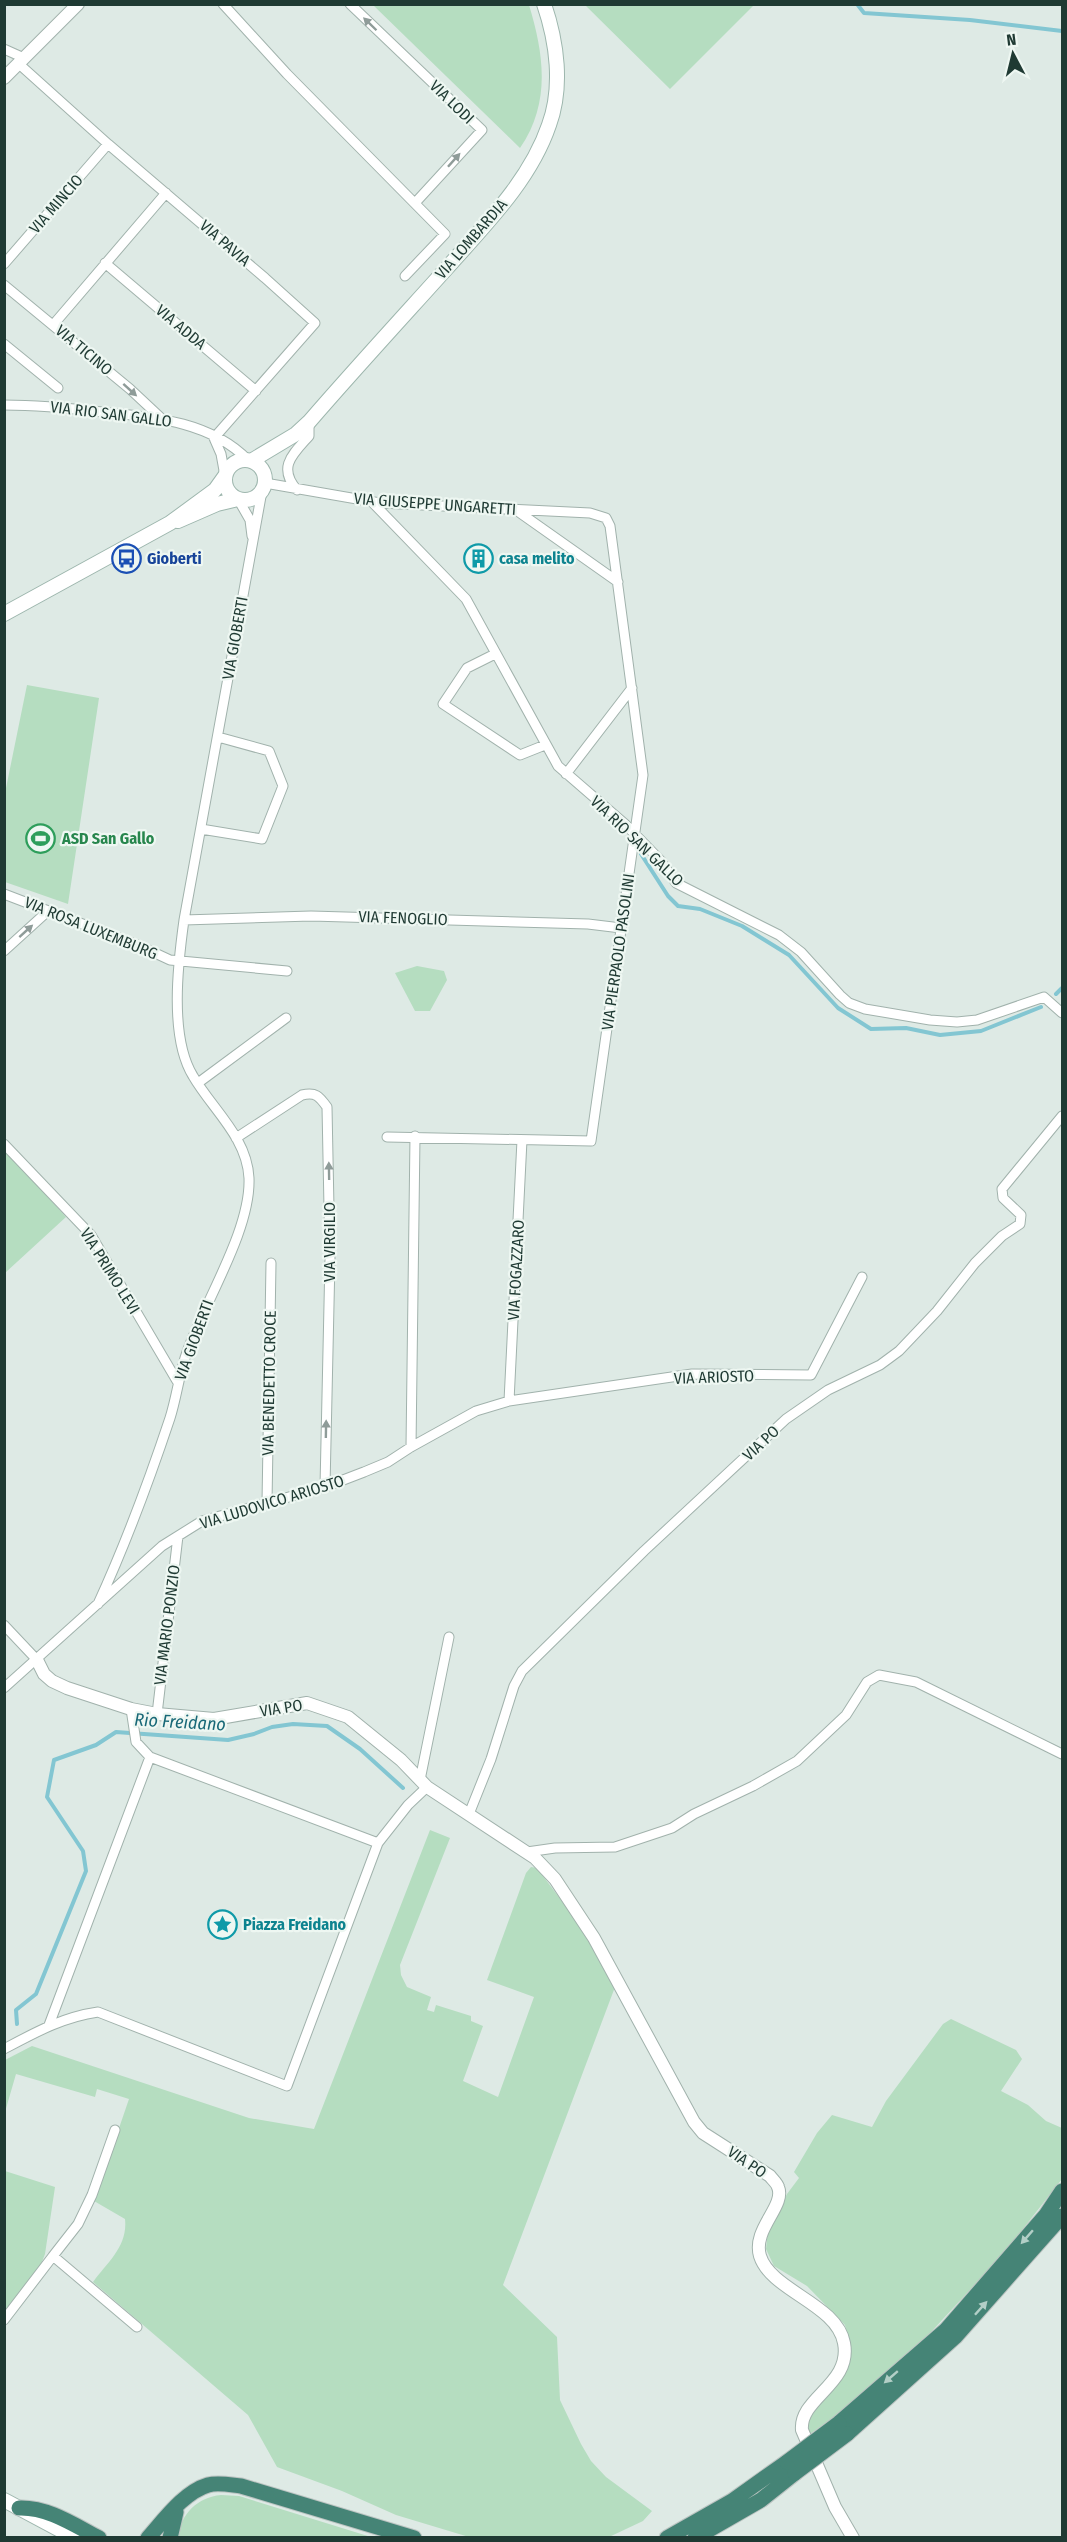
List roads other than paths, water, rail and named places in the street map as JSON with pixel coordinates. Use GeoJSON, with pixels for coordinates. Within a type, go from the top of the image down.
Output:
{"type":"FeatureCollection","features":[{"type":"Feature","properties":{"kind":"highway"},"geometry":{"type":"LineString","coordinates":[[843,2428],[946,2330],[1046,2215],[1062,2191]]}},
{"type":"Feature","properties":{"kind":"highway"},"geometry":{"type":"LineString","coordinates":[[667,2538],[791,2468],[955,2337],[1062,2216]]}},
{"type":"Feature","properties":{"kind":"highway"},"geometry":{"type":"LineString","coordinates":[[711,2538],[761,2500],[791,2468]]}},
{"type":"Feature","properties":{"kind":"highway"},"geometry":{"type":"LineString","coordinates":[[148,2538],[178,2506],[195,2491],[208,2485],[241,2486],[414,2538]]}},
{"type":"Feature","properties":{"kind":"highway"},"geometry":{"type":"LineString","coordinates":[[695,2538],[761,2500]]}},
{"type":"Feature","properties":{"kind":"highway"},"geometry":{"type":"LineString","coordinates":[[653,2538],[732,2501]]}},
{"type":"Feature","properties":{"kind":"highway"},"geometry":{"type":"LineString","coordinates":[[170,2538],[178,2506]]}},
{"type":"Feature","properties":{"kind":"highway"},"geometry":{"type":"LineString","coordinates":[[19,2508],[32,2507],[47,2512],[99,2538]]}},
{"type":"Feature","properties":{"kind":"highway"},"geometry":{"type":"LineString","coordinates":[[369,2525],[385,2538]]}},
{"type":"Feature","properties":{"kind":"main road","name":"VIA LOMBARDIA"},"geometry":{"type":"LineString","coordinates":[[249,460],[296,434],[309,422],[499,209],[533,160],[550,124],[556,80],[554,44],[544,4]]}},
{"type":"Feature","properties":{"kind":"main road","name":"VIA LOMBARDIA"},"geometry":{"type":"LineString","coordinates":[[264,483],[276,457],[293,443],[296,434]]}},
{"type":"Feature","properties":{"kind":"main road"},"geometry":{"type":"LineString","coordinates":[[4,614],[170,523],[215,490],[233,463],[249,460],[260,466],[264,483],[250,500],[238,499],[170,523]]}},
{"type":"Feature","properties":{"kind":"main road"},"geometry":{"type":"LineString","coordinates":[[225,476],[226,488],[238,499]]}},
{"type":"Feature","properties":{"kind":"main road"},"geometry":{"type":"LineString","coordinates":[[4,2500],[75,2538]]}},
{"type":"Feature","properties":{"kind":"street"},"geometry":{"type":"LineString","coordinates":[[4,78],[78,4]]}},
{"type":"Feature","properties":{"kind":"street"},"geometry":{"type":"LineString","coordinates":[[223,4],[287,74],[445,234],[405,276]]}},
{"type":"Feature","properties":{"kind":"street","name":"VIA LODI"},"geometry":{"type":"LineString","coordinates":[[350,4],[482,130],[415,203]]}},
{"type":"Feature","properties":{"kind":"street","name":"VIA PAVIA"},"geometry":{"type":"LineString","coordinates":[[4,49],[21,61],[108,144],[315,323],[214,438]]}},
{"type":"Feature","properties":{"kind":"street","name":"VIA MINCIO"},"geometry":{"type":"LineString","coordinates":[[4,264],[108,144]]}},
{"type":"Feature","properties":{"kind":"street"},"geometry":{"type":"LineString","coordinates":[[54,325],[166,193]]}},
{"type":"Feature","properties":{"kind":"street","name":"VIA ADDA"},"geometry":{"type":"LineString","coordinates":[[105,263],[256,391]]}},
{"type":"Feature","properties":{"kind":"street","name":"VIA TICINO"},"geometry":{"type":"LineString","coordinates":[[4,285],[130,389],[161,418]]}},
{"type":"Feature","properties":{"kind":"street"},"geometry":{"type":"LineString","coordinates":[[4,344],[58,388]]}},
{"type":"Feature","properties":{"kind":"street","name":"VIA RIO SAN GALLO"},"geometry":{"type":"LineString","coordinates":[[4,405],[42,405],[161,418],[225,441],[249,460]]}},
{"type":"Feature","properties":{"kind":"street"},"geometry":{"type":"LineString","coordinates":[[297,490],[291,483],[287,466],[291,457],[309,436],[309,422]]}},
{"type":"Feature","properties":{"kind":"street"},"geometry":{"type":"LineString","coordinates":[[214,438],[221,454],[225,476]]}},
{"type":"Feature","properties":{"kind":"street","name":"VIA GIUSEPPE UNGARETTI"},"geometry":{"type":"LineString","coordinates":[[264,483],[372,502],[590,513],[606,518]]}},
{"type":"Feature","properties":{"kind":"street","name":"VIA GIOBERTI"},"geometry":{"type":"LineString","coordinates":[[98,1604],[125,1544],[169,1420],[176,1399],[177,1382],[200,1320],[246,1214],[249,1177],[244,1153],[192,1076],[182,1051],[176,981],[184,920],[252,538],[264,483]]}},
{"type":"Feature","properties":{"kind":"street"},"geometry":{"type":"LineString","coordinates":[[238,499],[250,520],[252,538]]}},
{"type":"Feature","properties":{"kind":"street","name":"VIA RIO SAN GALLO"},"geometry":{"type":"LineString","coordinates":[[372,502],[466,599],[558,766],[626,825],[661,861],[676,883],[779,935],[801,952],[849,1003],[865,1009],[957,1022],[977,1020],[1044,997],[1062,1013]]}},
{"type":"Feature","properties":{"kind":"street"},"geometry":{"type":"LineString","coordinates":[[516,510],[618,582]]}},
{"type":"Feature","properties":{"kind":"street","name":"VIA PIERPAOLO PASOLINI"},"geometry":{"type":"LineString","coordinates":[[387,1137],[591,1141],[643,775],[610,526],[606,518]]}},
{"type":"Feature","properties":{"kind":"street"},"geometry":{"type":"LineString","coordinates":[[495,654],[467,668],[442,704],[520,755],[546,745]]}},
{"type":"Feature","properties":{"kind":"street"},"geometry":{"type":"LineString","coordinates":[[566,774],[632,688]]}},
{"type":"Feature","properties":{"kind":"street"},"geometry":{"type":"LineString","coordinates":[[201,829],[262,839],[283,786],[269,751],[218,737]]}},
{"type":"Feature","properties":{"kind":"street","name":"VIA ROSA LUXEMBURG"},"geometry":{"type":"LineString","coordinates":[[4,894],[178,961]]}},
{"type":"Feature","properties":{"kind":"street"},"geometry":{"type":"LineString","coordinates":[[4,951],[48,911]]}},
{"type":"Feature","properties":{"kind":"street","name":"VIA FENOGLIO"},"geometry":{"type":"LineString","coordinates":[[184,920],[311,915],[588,924],[621,928]]}},
{"type":"Feature","properties":{"kind":"street"},"geometry":{"type":"LineString","coordinates":[[178,961],[287,971]]}},
{"type":"Feature","properties":{"kind":"street"},"geometry":{"type":"LineString","coordinates":[[198,1083],[286,1018]]}},
{"type":"Feature","properties":{"kind":"street","name":"VIA VIRGILIO"},"geometry":{"type":"LineString","coordinates":[[236,1138],[302,1095],[311,1093],[319,1096],[327,1107],[330,1259],[325,1487]]}},
{"type":"Feature","properties":{"kind":"street","name":"VIA PO"},"geometry":{"type":"LineString","coordinates":[[469,1814],[491,1759],[514,1686],[522,1671],[644,1551],[786,1419],[828,1390],[880,1365],[911,1341],[975,1263],[1002,1236],[1020,1224],[1021,1215],[1003,1198],[1002,1189],[1062,1116]]}},
{"type":"Feature","properties":{"kind":"street"},"geometry":{"type":"LineString","coordinates":[[411,1447],[415,1136]]}},
{"type":"Feature","properties":{"kind":"street","name":"VIA FOGAZZARO"},"geometry":{"type":"LineString","coordinates":[[509,1401],[522,1140]]}},
{"type":"Feature","properties":{"kind":"street","name":"VIA PRIMO LEVI"},"geometry":{"type":"LineString","coordinates":[[4,1144],[91,1235],[177,1382]]}},
{"type":"Feature","properties":{"kind":"street","name":"VIA BENEDETTO CROCE"},"geometry":{"type":"LineString","coordinates":[[267,1503],[271,1263]]}},
{"type":"Feature","properties":{"kind":"street","name":"VIA ARIOSTO"},"geometry":{"type":"LineString","coordinates":[[509,1401],[692,1374],[811,1376],[862,1277]]}},
{"type":"Feature","properties":{"kind":"street","name":"VIA LUDOVICO ARIOSTO"},"geometry":{"type":"LineString","coordinates":[[4,1688],[162,1546],[202,1521],[325,1487],[388,1462],[476,1411],[509,1401]]}},
{"type":"Feature","properties":{"kind":"street","name":"VIA MARIO PONZIO"},"geometry":{"type":"LineString","coordinates":[[157,1714],[178,1536]]}},
{"type":"Feature","properties":{"kind":"street"},"geometry":{"type":"LineString","coordinates":[[4,1625],[37,1660]]}},
{"type":"Feature","properties":{"kind":"street"},"geometry":{"type":"LineString","coordinates":[[4,2049],[72,2016],[98,2012],[286,2085],[378,1843],[423,1784],[449,1637]]}},
{"type":"Feature","properties":{"kind":"street","name":"VIA PO"},"geometry":{"type":"LineString","coordinates":[[37,1660],[44,1674],[52,1681],[131,1709],[157,1714],[214,1719],[307,1703],[327,1708],[348,1717],[368,1731],[401,1760],[423,1784],[527,1852],[555,1879],[594,1938],[694,2122],[703,2133],[770,2176],[778,2186],[780,2197],[763,2227],[758,2242],[760,2257],[773,2274],[834,2321],[844,2343],[844,2360],[838,2373],[825,2392],[808,2408],[801,2420],[802,2430],[835,2507],[853,2538]]}},
{"type":"Feature","properties":{"kind":"street"},"geometry":{"type":"LineString","coordinates":[[527,1852],[555,1848],[615,1847],[672,1828],[694,1814],[753,1786],[797,1761],[824,1739],[846,1715],[867,1682],[879,1675],[916,1682],[1062,1754]]}},
{"type":"Feature","properties":{"kind":"street"},"geometry":{"type":"LineString","coordinates":[[131,1709],[134,1733],[143,1752],[150,1757],[378,1843]]}},
{"type":"Feature","properties":{"kind":"street"},"geometry":{"type":"LineString","coordinates":[[50,2025],[150,1757]]}},
{"type":"Feature","properties":{"kind":"street"},"geometry":{"type":"LineString","coordinates":[[4,2320],[78,2224],[92,2195],[115,2130]]}},
{"type":"Feature","properties":{"kind":"street"},"geometry":{"type":"LineString","coordinates":[[53,2256],[137,2327]]}},
{"type":"Feature","properties":{"kind":"waterway"},"geometry":{"type":"LineString","coordinates":[[857,4],[864,13],[970,20],[1062,31]]}},
{"type":"Feature","properties":{"kind":"waterway"},"geometry":{"type":"LineString","coordinates":[[641,854],[668,896],[678,906],[700,909],[742,926],[789,955],[838,1008],[871,1029],[906,1028],[940,1035],[981,1031],[1041,1007]]}},
{"type":"Feature","properties":{"kind":"waterway"},"geometry":{"type":"LineString","coordinates":[[1056,994],[1062,988]]}},
{"type":"Feature","properties":{"kind":"waterway","name":"Rio Freidano"},"geometry":{"type":"LineString","coordinates":[[17,2024],[16,2010],[36,1994],[86,1871],[83,1851],[47,1797],[54,1760],[96,1745],[116,1732],[228,1740],[272,1727],[293,1724],[327,1726],[360,1749],[403,1788]]}},
{"type":"Feature","properties":{"kind":"place","name":"Gioberti"},"geometry":{"type":"Point","coordinates":[126,558]}},
{"type":"Feature","properties":{"kind":"place","name":"casa melito"},"geometry":{"type":"Point","coordinates":[478,558]}},
{"type":"Feature","properties":{"kind":"place","name":"ASD San Gallo"},"geometry":{"type":"Point","coordinates":[41,838]}},
{"type":"Feature","properties":{"kind":"place","name":"Piazza Freidano"},"geometry":{"type":"Point","coordinates":[222,1924]}}]}
